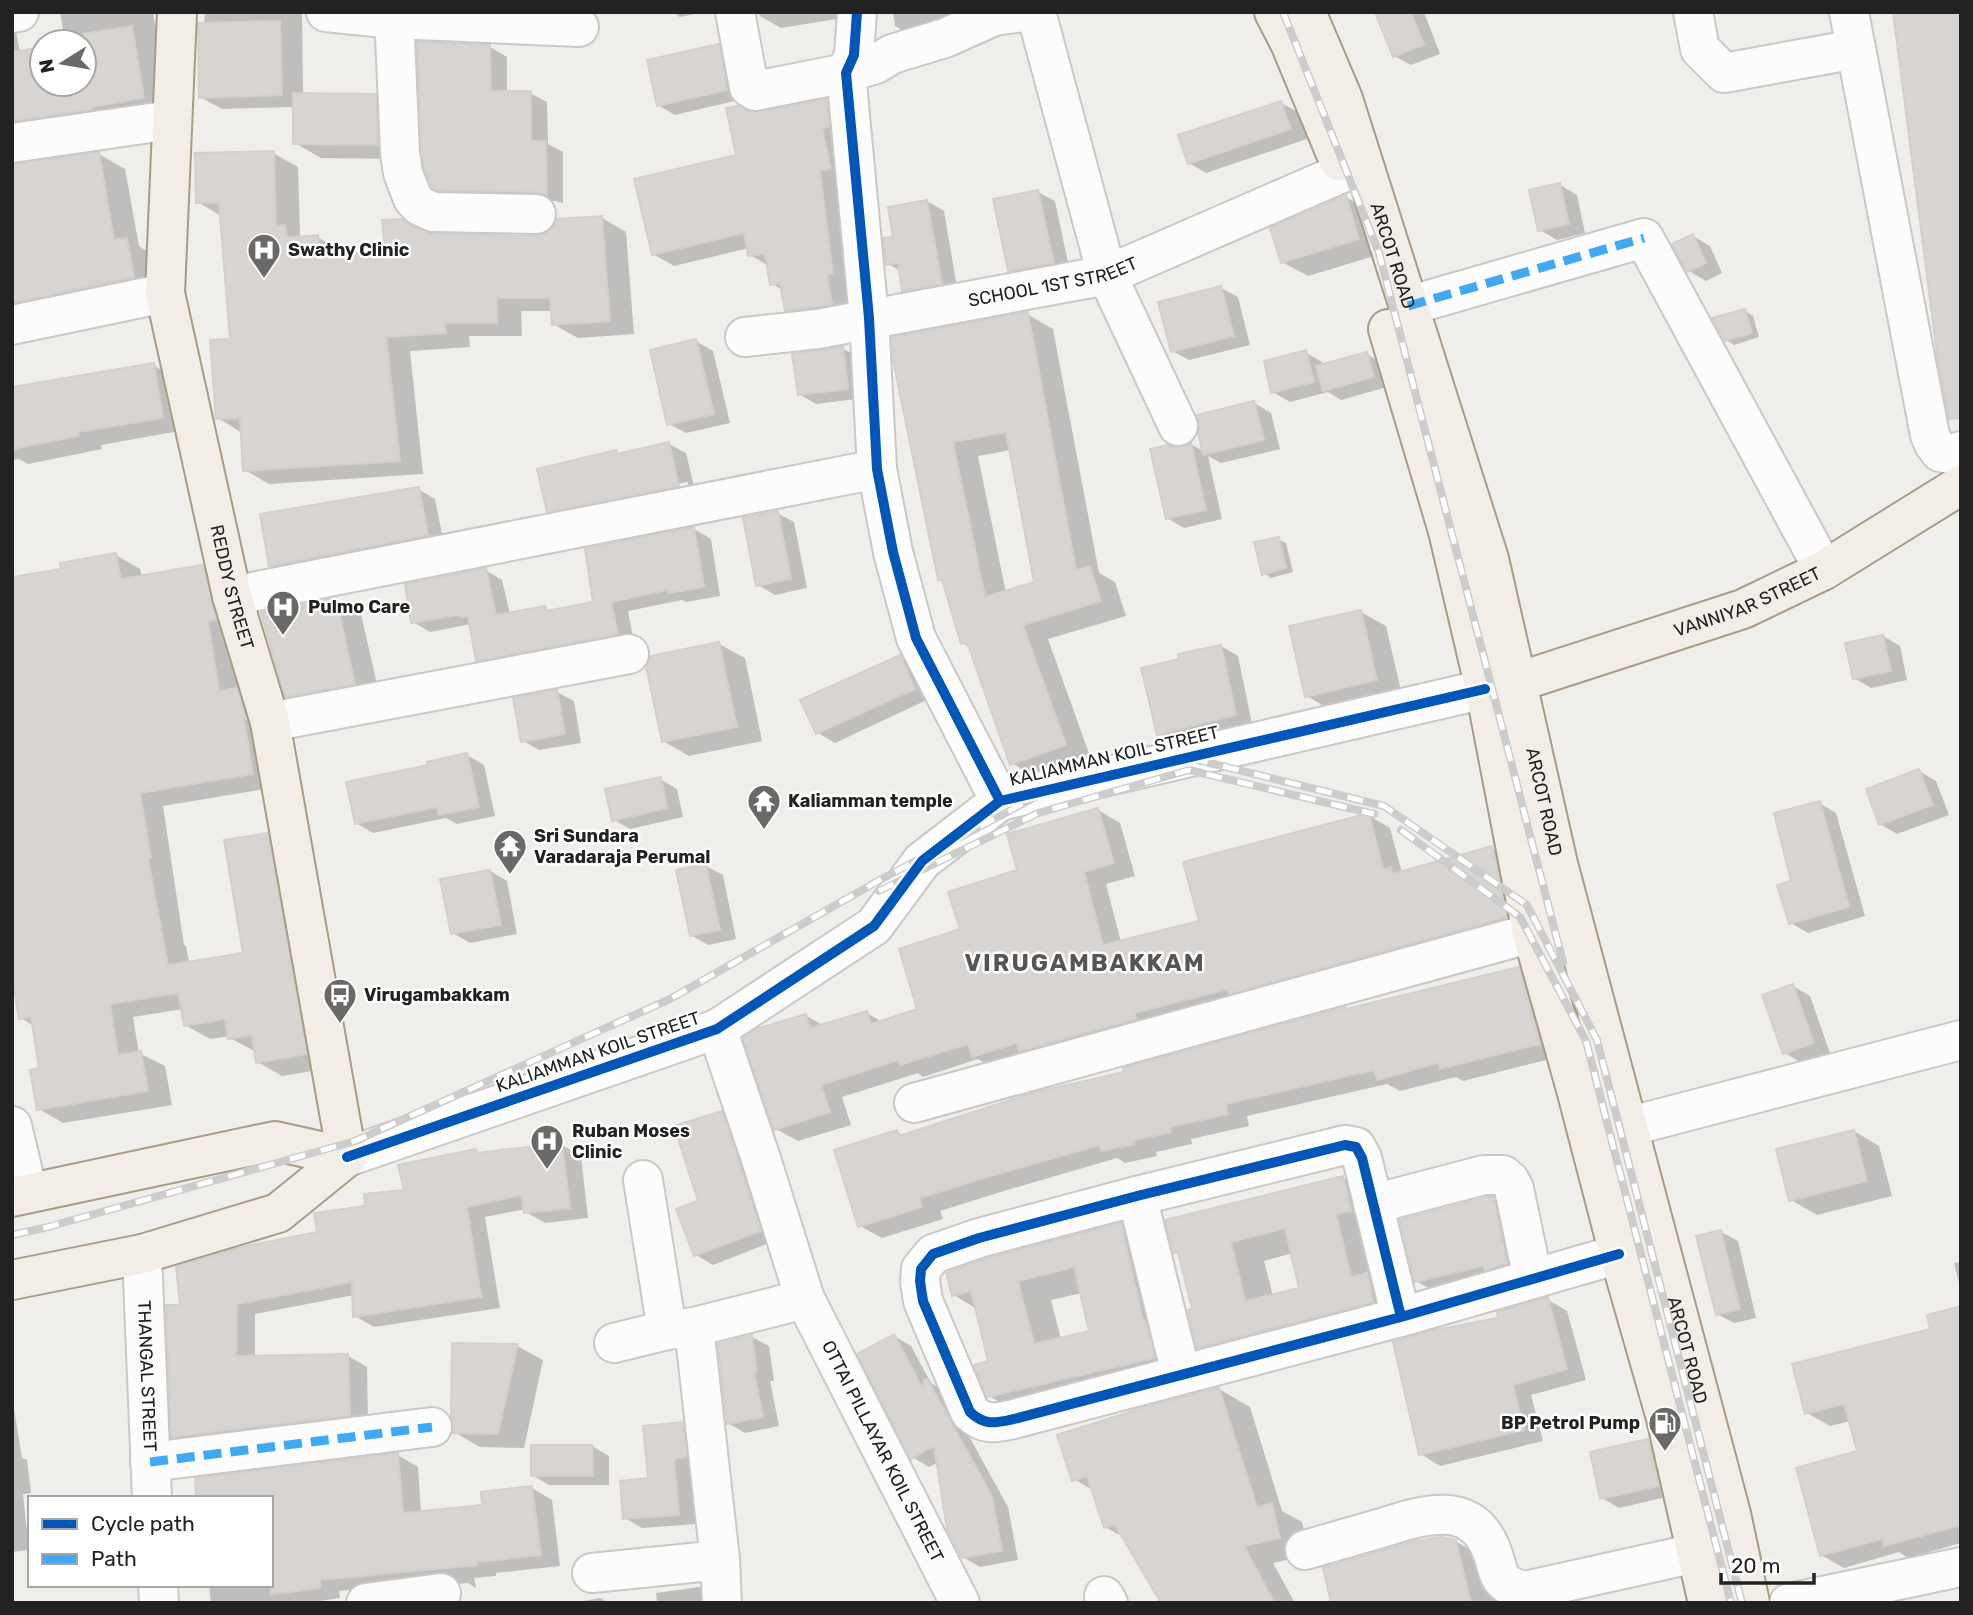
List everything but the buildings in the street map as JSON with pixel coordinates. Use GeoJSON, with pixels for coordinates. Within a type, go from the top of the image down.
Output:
{"type":"FeatureCollection","features":[{"type":"Feature","properties":{"kind":"main road","name":"REDDY STREET"},"geometry":{"type":"LineString","coordinates":[[177,12],[165,293],[232,596],[270,722],[347,1157]]}},
{"type":"Feature","properties":{"kind":"main road","name":"ARCOT ROAD"},"geometry":{"type":"LineString","coordinates":[[1274,12],[1290,43],[1344,172],[1427,412],[1489,559],[1501,685],[1532,933],[1666,1418],[1702,1578]]}},
{"type":"Feature","properties":{"kind":"main road","name":"ARCOT ROAD"},"geometry":{"type":"LineString","coordinates":[[1307,12],[1343,99],[1408,306],[1427,412]]}},
{"type":"Feature","properties":{"kind":"main road","name":"VANNIYAR STREET"},"geometry":{"type":"LineString","coordinates":[[1501,685],[1742,610],[1824,570],[1961,485]]}},
{"type":"Feature","properties":{"kind":"main road","name":"ARCOT ROAD"},"geometry":{"type":"LineString","coordinates":[[1501,685],[1558,864],[1721,1475],[1750,1603]]}},
{"type":"Feature","properties":{"kind":"main road"},"geometry":{"type":"LineString","coordinates":[[20,1195],[275,1141],[347,1157]]}},
{"type":"Feature","properties":{"kind":"main road","name":"KALIAMMAN KOIL STREET"},"geometry":{"type":"LineString","coordinates":[[12,1280],[142,1254],[278,1213],[347,1157]]}},
{"type":"Feature","properties":{"kind":"street"},"geometry":{"type":"LineString","coordinates":[[12,13],[19,12]]}},
{"type":"Feature","properties":{"kind":"street"},"geometry":{"type":"LineString","coordinates":[[326,12],[579,27]]}},
{"type":"Feature","properties":{"kind":"street"},"geometry":{"type":"LineString","coordinates":[[735,12],[751,89],[755,91],[846,73],[876,64],[892,54],[945,38],[994,16],[1025,12]]}},
{"type":"Feature","properties":{"kind":"street"},"geometry":{"type":"LineString","coordinates":[[857,12],[854,55],[846,73],[869,318],[877,468],[892,552],[916,638],[1000,801]]}},
{"type":"Feature","properties":{"kind":"street"},"geometry":{"type":"LineString","coordinates":[[1036,12],[1107,275],[1178,426]]}},
{"type":"Feature","properties":{"kind":"street"},"geometry":{"type":"LineString","coordinates":[[1693,12],[1700,49],[1724,73],[1856,49]]}},
{"type":"Feature","properties":{"kind":"street"},"geometry":{"type":"LineString","coordinates":[[1849,12],[1930,435],[1941,452],[1950,454],[1961,451]]}},
{"type":"Feature","properties":{"kind":"street"},"geometry":{"type":"LineString","coordinates":[[394,15],[400,153],[408,190],[413,199],[433,212],[536,214]]}},
{"type":"Feature","properties":{"kind":"street"},"geometry":{"type":"LineString","coordinates":[[12,143],[171,120]]}},
{"type":"Feature","properties":{"kind":"street","name":"SCHOOL 1ST STREET"},"geometry":{"type":"LineString","coordinates":[[745,337],[818,329],[1107,275],[1344,172]]}},
{"type":"Feature","properties":{"kind":"street"},"geometry":{"type":"LineString","coordinates":[[1408,306],[1644,238],[1824,570]]}},
{"type":"Feature","properties":{"kind":"street"},"geometry":{"type":"LineString","coordinates":[[12,325],[165,293]]}},
{"type":"Feature","properties":{"kind":"street"},"geometry":{"type":"LineString","coordinates":[[232,596],[877,468]]}},
{"type":"Feature","properties":{"kind":"street"},"geometry":{"type":"LineString","coordinates":[[270,722],[629,654]]}},
{"type":"Feature","properties":{"kind":"street","name":"KALIAMMAN KOIL STREET"},"geometry":{"type":"LineString","coordinates":[[347,1157],[717,1029],[874,926],[922,861],[1000,801],[1501,685]]}},
{"type":"Feature","properties":{"kind":"street"},"geometry":{"type":"LineString","coordinates":[[914,1102],[1532,933]]}},
{"type":"Feature","properties":{"kind":"street","name":"OTTAI PILLAYAR KOIL STREET"},"geometry":{"type":"LineString","coordinates":[[717,1029],[805,1299],[960,1603]]}},
{"type":"Feature","properties":{"kind":"street"},"geometry":{"type":"LineString","coordinates":[[1627,1127],[1961,1040]]}},
{"type":"Feature","properties":{"kind":"street"},"geometry":{"type":"LineString","coordinates":[[12,1126],[20,1195]]}},
{"type":"Feature","properties":{"kind":"street"},"geometry":{"type":"LineString","coordinates":[[1401,1317],[1362,1157],[1356,1147],[1345,1145],[979,1238],[933,1254],[921,1269],[919,1281],[923,1301],[970,1412],[979,1420],[990,1423],[1014,1419],[1401,1317],[1619,1254]]}},
{"type":"Feature","properties":{"kind":"street"},"geometry":{"type":"LineString","coordinates":[[1373,1204],[1484,1175],[1503,1175],[1514,1189],[1534,1279]]}},
{"type":"Feature","properties":{"kind":"street"},"geometry":{"type":"LineString","coordinates":[[643,1180],[680,1329],[720,1560],[722,1603]]}},
{"type":"Feature","properties":{"kind":"street"},"geometry":{"type":"LineString","coordinates":[[1137,1196],[1181,1374]]}},
{"type":"Feature","properties":{"kind":"street","name":"THANGAL STREET"},"geometry":{"type":"LineString","coordinates":[[142,1254],[151,1480]]}},
{"type":"Feature","properties":{"kind":"street"},"geometry":{"type":"LineString","coordinates":[[614,1343],[805,1299]]}},
{"type":"Feature","properties":{"kind":"street"},"geometry":{"type":"LineString","coordinates":[[151,1480],[432,1427]]}},
{"type":"Feature","properties":{"kind":"street"},"geometry":{"type":"LineString","coordinates":[[1305,1550],[1432,1514],[1458,1517],[1476,1527],[1490,1548],[1498,1575],[1509,1587],[1525,1591],[1702,1578]]}},
{"type":"Feature","properties":{"kind":"street"},"geometry":{"type":"LineString","coordinates":[[592,1573],[720,1560]]}},
{"type":"Feature","properties":{"kind":"street"},"geometry":{"type":"LineString","coordinates":[[1789,1603],[1961,1567]]}},
{"type":"Feature","properties":{"kind":"street"},"geometry":{"type":"LineString","coordinates":[[1588,1603],[1702,1578]]}},
{"type":"Feature","properties":{"kind":"street"},"geometry":{"type":"LineString","coordinates":[[366,1603],[441,1593]]}},
{"type":"Feature","properties":{"kind":"railway"},"geometry":{"type":"LineString","coordinates":[[1283,12],[1379,253],[1563,962]]}},
{"type":"Feature","properties":{"kind":"railway"},"geometry":{"type":"LineString","coordinates":[[12,1235],[355,1141],[670,999],[878,881],[1039,795],[1194,759],[1384,806],[1527,905],[1597,1040],[1742,1603]]}},
{"type":"Feature","properties":{"kind":"railway"},"geometry":{"type":"LineString","coordinates":[[879,891],[1038,813],[1189,770],[1374,814]]}},
{"type":"Feature","properties":{"kind":"railway"},"geometry":{"type":"LineString","coordinates":[[1401,830],[1520,917],[1586,1041],[1731,1603]]}},
{"type":"Feature","properties":{"kind":"marked path"},"geometry":{"type":"LineString","coordinates":[[1408,306],[1644,238]]}},
{"type":"Feature","properties":{"kind":"marked path"},"geometry":{"type":"LineString","coordinates":[[150,1462],[432,1427]]}},
{"type":"Feature","properties":{"kind":"cycle path"},"geometry":{"type":"LineString","coordinates":[[857,12],[854,55],[846,73],[869,318],[877,469],[893,552],[916,638],[1000,801]]}},
{"type":"Feature","properties":{"kind":"cycle path"},"geometry":{"type":"LineString","coordinates":[[347,1157],[717,1029],[874,926],[922,861],[1000,801],[1485,689]]}},
{"type":"Feature","properties":{"kind":"cycle path"},"geometry":{"type":"LineString","coordinates":[[1401,1317],[1362,1158],[1356,1147],[1345,1145],[979,1238],[933,1254],[921,1269],[923,1301],[970,1412],[981,1420],[996,1422],[1401,1317],[1619,1254]]}},
{"type":"Feature","properties":{"kind":"place","name":"Swathy Clinic"},"geometry":{"type":"Point","coordinates":[264,280]}},
{"type":"Feature","properties":{"kind":"place","name":"Pulmo Care"},"geometry":{"type":"Point","coordinates":[283,637]}},
{"type":"Feature","properties":{"kind":"place","name":"Kaliamman temple"},"geometry":{"type":"Point","coordinates":[764,831]}},
{"type":"Feature","properties":{"kind":"place","name":"Sri Sundara Varadaraja Perumal"},"geometry":{"type":"Point","coordinates":[510,876]}},
{"type":"Feature","properties":{"kind":"place","name":"Virugambakkam"},"geometry":{"type":"Point","coordinates":[340,1025]}},
{"type":"Feature","properties":{"kind":"place","name":"Ruban Moses Clinic"},"geometry":{"type":"Point","coordinates":[547,1171]}},
{"type":"Feature","properties":{"kind":"place","name":"BP Petrol Pump"},"geometry":{"type":"Point","coordinates":[1665,1453]}},
{"type":"Feature","properties":{"kind":"district","name":"VIRUGAMBAKKAM"},"geometry":{"type":"Point","coordinates":[1085,963]}}]}
